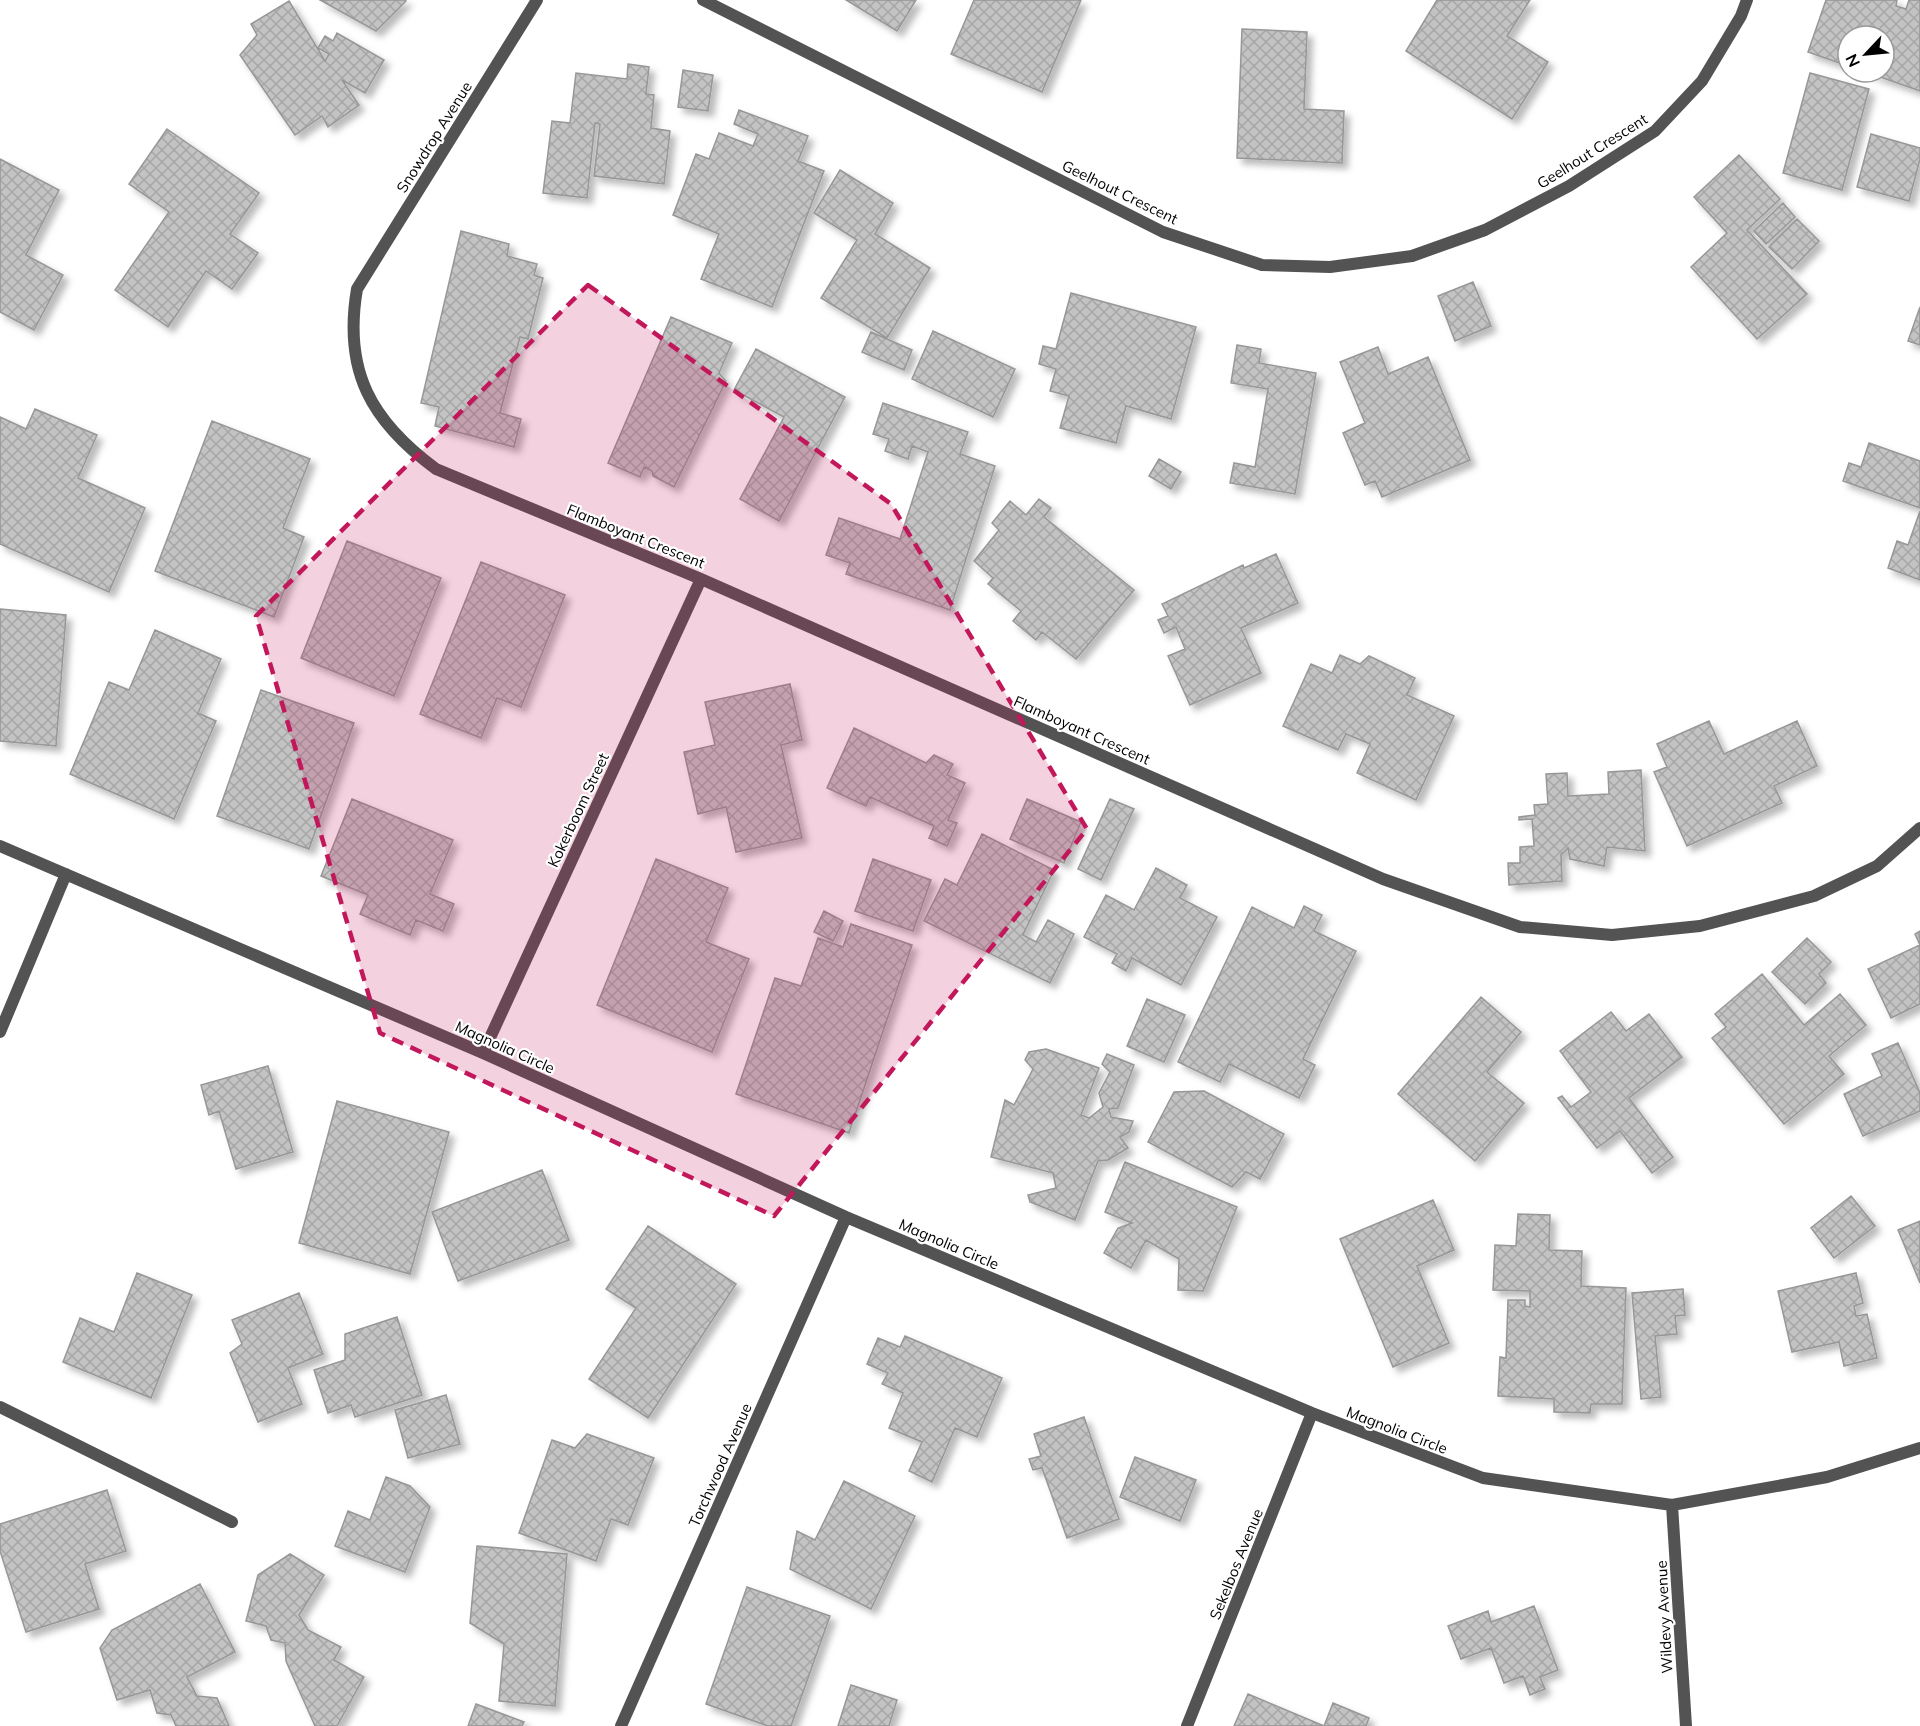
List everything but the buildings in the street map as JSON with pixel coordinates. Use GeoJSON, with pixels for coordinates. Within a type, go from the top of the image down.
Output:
{"type":"FeatureCollection","features":[{"type":"Feature","properties":{"kind":"street","name":"Snowdrop Avenue"},"geometry":{"type":"LineString","coordinates":[[357,289],[537,0]]}},
{"type":"Feature","properties":{"kind":"street","name":"Geelhout Crescent"},"geometry":{"type":"LineString","coordinates":[[703,0],[1163,232],[1262,265],[1330,267],[1412,256],[1485,230],[1569,186],[1655,132],[1702,81],[1741,16],[1747,0]]}},
{"type":"Feature","properties":{"kind":"street","name":"Flamboyant Crescent"},"geometry":{"type":"LineString","coordinates":[[357,289],[351,322],[355,359],[366,391],[387,424],[407,447],[436,469],[701,579],[1383,879],[1520,927],[1612,935],[1700,926],[1815,896],[1877,866],[1920,828]]}},
{"type":"Feature","properties":{"kind":"street","name":"Kokerboom Street"},"geometry":{"type":"LineString","coordinates":[[483,1053],[701,579]]}},
{"type":"Feature","properties":{"kind":"street","name":"Magnolia Circle"},"geometry":{"type":"LineString","coordinates":[[0,846],[483,1053],[846,1217],[1312,1413],[1483,1478],[1672,1505],[1827,1477],[1920,1448]]}},
{"type":"Feature","properties":{"kind":"street"},"geometry":{"type":"LineString","coordinates":[[0,1032],[66,874]]}},
{"type":"Feature","properties":{"kind":"street","name":"Torchwood Avenue"},"geometry":{"type":"LineString","coordinates":[[621,1726],[846,1217]]}},
{"type":"Feature","properties":{"kind":"street"},"geometry":{"type":"LineString","coordinates":[[0,1407],[232,1522]]}},
{"type":"Feature","properties":{"kind":"street","name":"Sekelbos Avenue"},"geometry":{"type":"LineString","coordinates":[[1187,1726],[1312,1413]]}},
{"type":"Feature","properties":{"kind":"street","name":"Wildevy Avenue"},"geometry":{"type":"LineString","coordinates":[[1672,1505],[1686,1726]]}},
{"type":"Feature","properties":{"kind":"highlighted area"},"geometry":{"type":"Polygon","coordinates":[[[588,285],[891,504],[1087,829],[774,1216],[380,1033],[256,616],[588,285]]]}}]}
